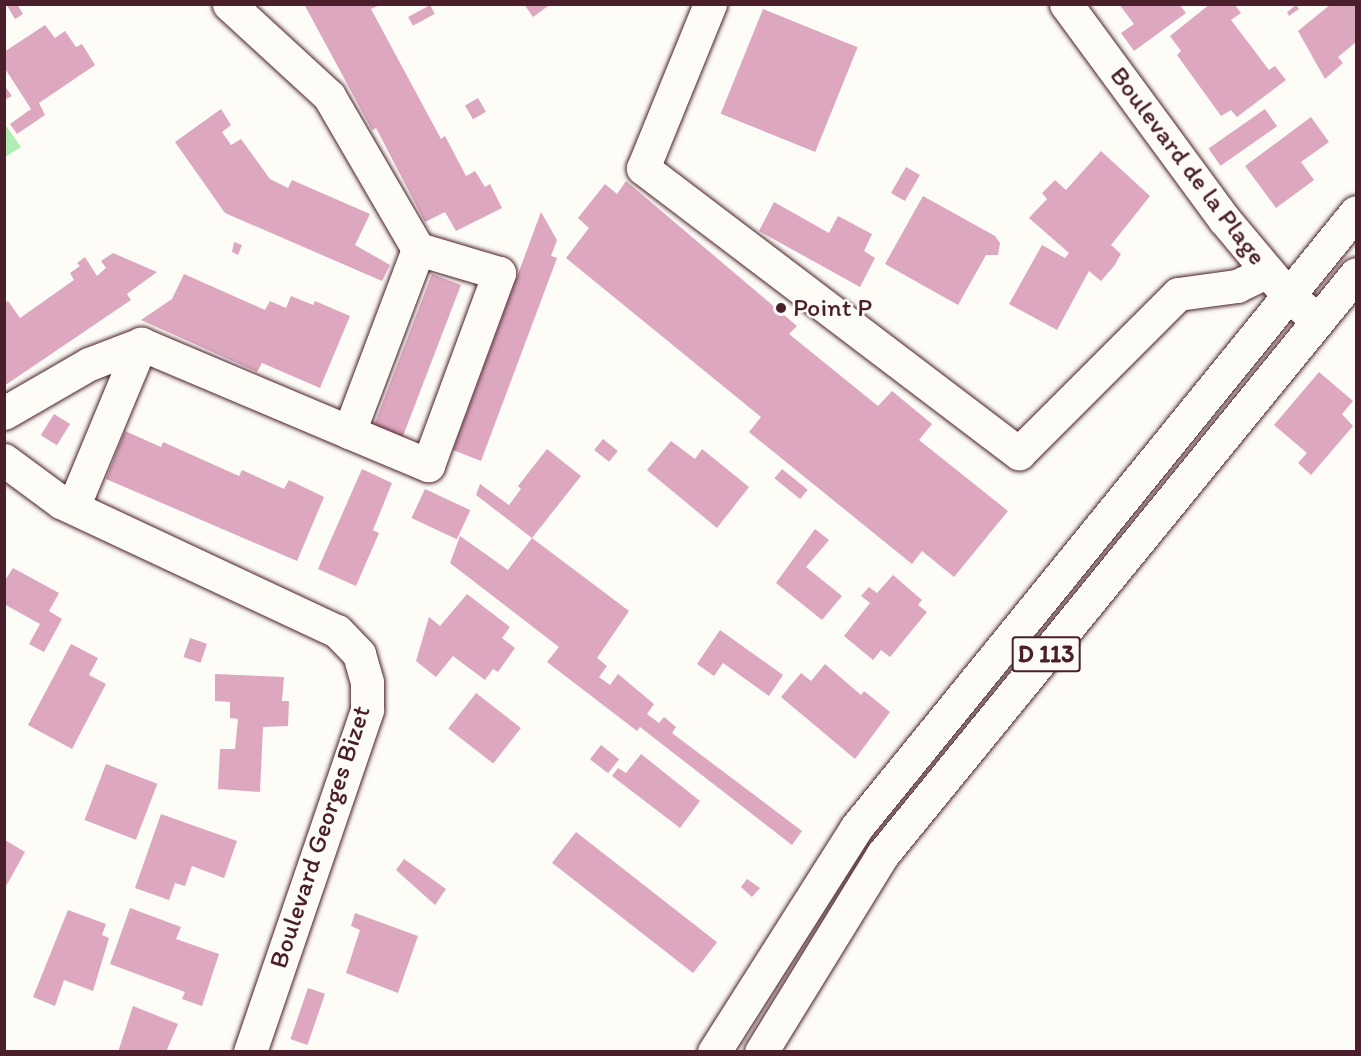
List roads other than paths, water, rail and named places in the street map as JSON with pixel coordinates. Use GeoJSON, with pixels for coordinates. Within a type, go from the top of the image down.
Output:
{"type":"FeatureCollection","features":[{"type":"Feature","properties":{"kind":"street"},"geometry":{"type":"LineString","coordinates":[[4,412],[89,364],[141,344],[428,465],[499,273],[418,249],[329,96],[229,4]]}},
{"type":"Feature","properties":{"kind":"street"},"geometry":{"type":"LineString","coordinates":[[710,4],[643,168],[1019,453],[1178,294],[1277,283]]}},
{"type":"Feature","properties":{"kind":"street","name":"Boulevard de la Plage"},"geometry":{"type":"LineString","coordinates":[[1066,4],[1224,219],[1277,283],[1317,320]]}},
{"type":"Feature","properties":{"kind":"street","name":"D 113"},"geometry":{"type":"LineString","coordinates":[[714,1052],[856,828],[1277,283],[1356,212]]}},
{"type":"Feature","properties":{"kind":"street"},"geometry":{"type":"LineString","coordinates":[[349,432],[418,249]]}},
{"type":"Feature","properties":{"kind":"street","name":"D 113"},"geometry":{"type":"LineString","coordinates":[[761,1052],[883,854],[1356,274]]}},
{"type":"Feature","properties":{"kind":"street"},"geometry":{"type":"LineString","coordinates":[[73,507],[141,344]]}},
{"type":"Feature","properties":{"kind":"street","name":"Boulevard Georges Bizet"},"geometry":{"type":"LineString","coordinates":[[4,460],[73,507],[337,631],[359,654],[367,682],[367,710],[250,1052]]}},
{"type":"Feature","properties":{"kind":"place","name":"Point P"},"geometry":{"type":"Point","coordinates":[781,308]}}]}
